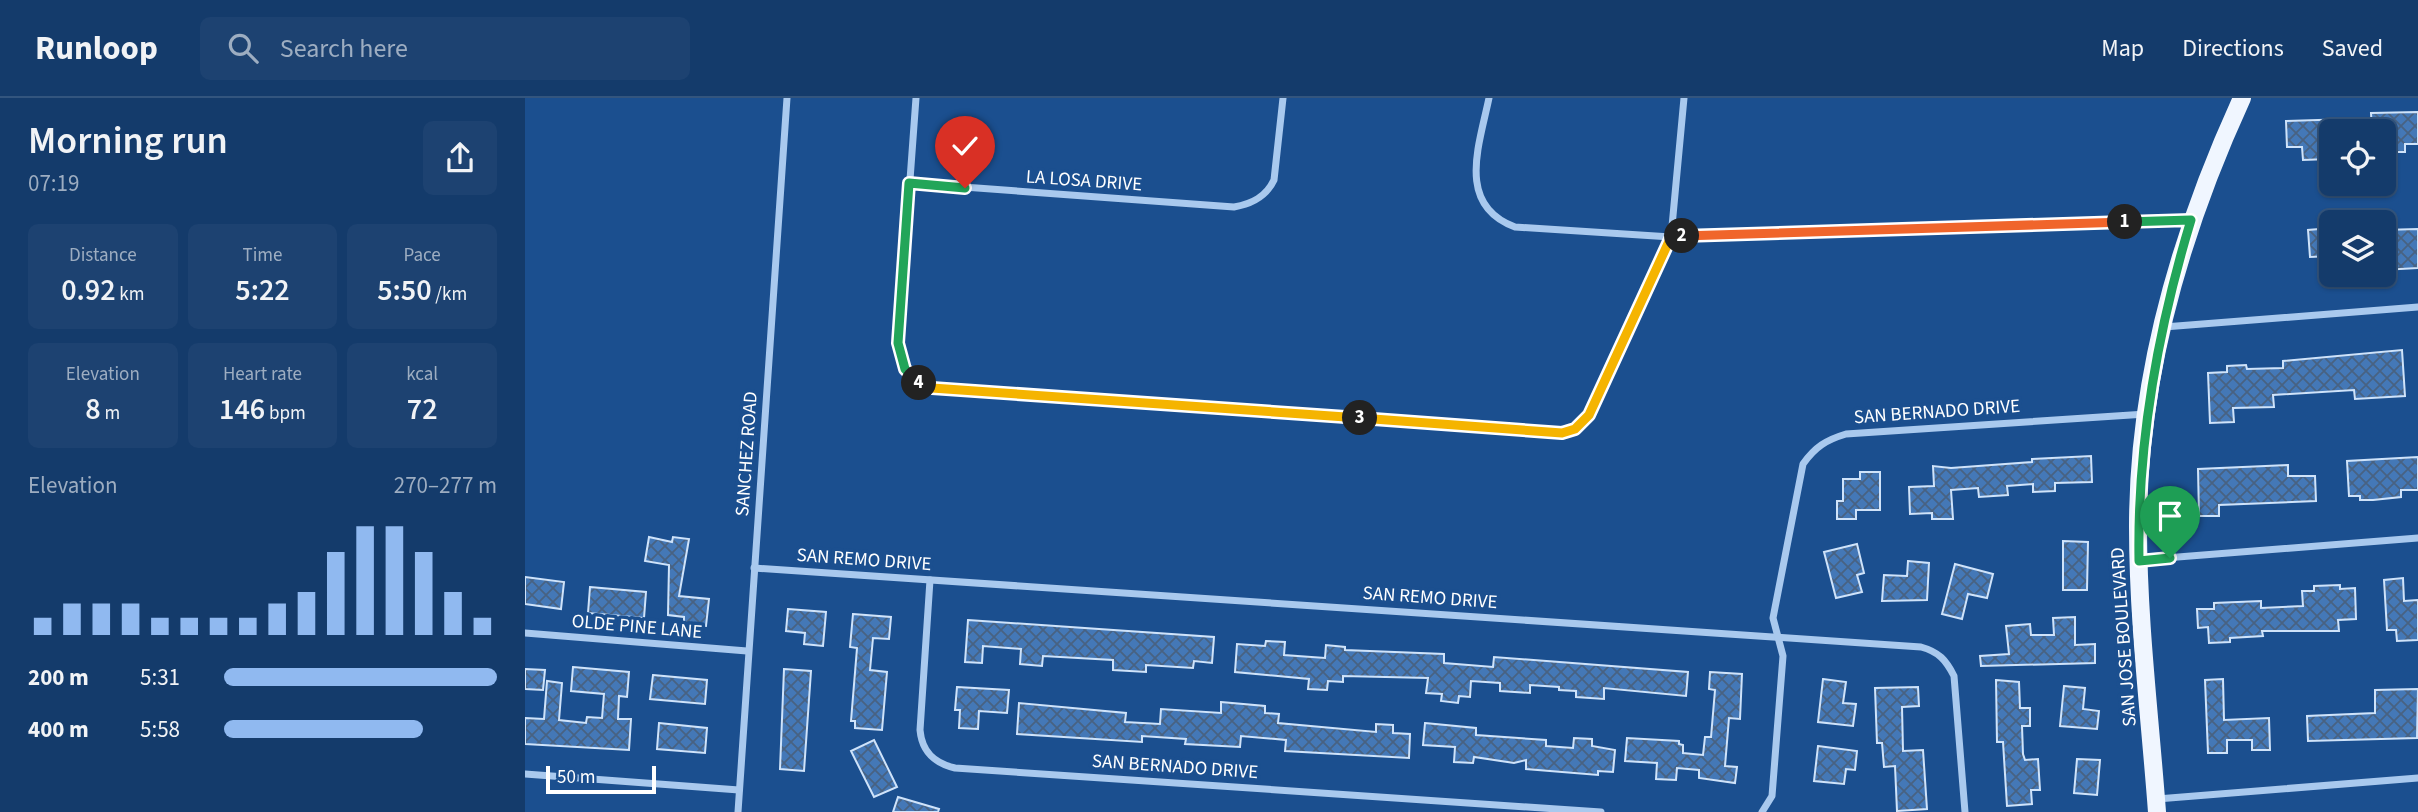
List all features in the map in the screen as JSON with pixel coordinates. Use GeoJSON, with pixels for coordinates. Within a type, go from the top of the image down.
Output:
{"type":"FeatureCollection","features":[{"type":"Feature","properties":{"kind":"main road","name":"SAN JOSE BOULEVARD"},"geometry":{"type":"LineString","coordinates":[[2157,806],[2139,561],[2140,470],[2161,327],[2191,220],[2242,98]]}},
{"type":"Feature","properties":{"kind":"street","name":"SANCHEZ ROAD"},"geometry":{"type":"LineString","coordinates":[[738,812],[787,98]]}},
{"type":"Feature","properties":{"kind":"street"},"geometry":{"type":"LineString","coordinates":[[916,98],[898,343],[905,369],[919,383],[932,388],[1076,400],[1562,433],[1575,429],[1589,415],[1671,237],[1683,98]]}},
{"type":"Feature","properties":{"kind":"street","name":"LA LOSA DRIVE"},"geometry":{"type":"LineString","coordinates":[[909,183],[1234,207],[1256,201],[1274,180],[1283,98]]}},
{"type":"Feature","properties":{"kind":"street"},"geometry":{"type":"LineString","coordinates":[[1489,98],[1477,165],[1477,187],[1483,205],[1501,222],[1515,227],[1671,237],[2191,220]]}},
{"type":"Feature","properties":{"kind":"street"},"geometry":{"type":"LineString","coordinates":[[2161,327],[2418,307]]}},
{"type":"Feature","properties":{"kind":"street","name":"SAN BERNADO DRIVE"},"geometry":{"type":"LineString","coordinates":[[1762,812],[1772,796],[1783,656],[1773,618],[1803,464],[1813,450],[1827,439],[1846,434],[2147,414]]}},
{"type":"Feature","properties":{"kind":"street"},"geometry":{"type":"LineString","coordinates":[[2139,561],[2418,538]]}},
{"type":"Feature","properties":{"kind":"street","name":"SAN REMO DRIVE"},"geometry":{"type":"LineString","coordinates":[[754,568],[1935,651],[1947,662],[1954,676],[1965,812]]}},
{"type":"Feature","properties":{"kind":"street","name":"SAN BERNADO DRIVE"},"geometry":{"type":"LineString","coordinates":[[930,580],[920,730],[921,743],[929,756],[941,764],[955,768],[1601,812]]}},
{"type":"Feature","properties":{"kind":"street","name":"OLDE PINE LANE"},"geometry":{"type":"LineString","coordinates":[[525,633],[747,651]]}},
{"type":"Feature","properties":{"kind":"street"},"geometry":{"type":"LineString","coordinates":[[525,774],[739,790]]}},
{"type":"Feature","properties":{"kind":"street"},"geometry":{"type":"LineString","coordinates":[[2157,806],[2418,778]]}},
{"type":"Feature","properties":{"kind":"building"},"geometry":{"type":"Polygon","coordinates":[[[2418,112],[2418,144],[2405,144],[2405,152],[2396,152],[2396,119],[2371,119],[2371,113],[2418,112]]]}},
{"type":"Feature","properties":{"kind":"building"},"geometry":{"type":"Polygon","coordinates":[[[2319,120],[2319,159],[2303,160],[2302,147],[2287,147],[2286,121],[2319,120]]]}},
{"type":"Feature","properties":{"kind":"building"},"geometry":{"type":"Polygon","coordinates":[[[2319,229],[2319,257],[2310,257],[2308,230],[2319,229]]]}},
{"type":"Feature","properties":{"kind":"building"},"geometry":{"type":"Polygon","coordinates":[[[2418,229],[2418,268],[2396,269],[2396,230],[2418,229]]]}},
{"type":"Feature","properties":{"kind":"building"},"geometry":{"type":"Polygon","coordinates":[[[2402,350],[2405,396],[2355,399],[2354,390],[2273,395],[2274,407],[2233,408],[2234,422],[2210,423],[2208,373],[2227,372],[2227,366],[2246,365],[2247,369],[2283,368],[2283,361],[2402,350]]]}},
{"type":"Feature","properties":{"kind":"building"},"geometry":{"type":"Polygon","coordinates":[[[2091,456],[2092,482],[2055,483],[2055,491],[2033,492],[2033,484],[2007,486],[2008,495],[1979,497],[1978,488],[1951,490],[1953,519],[1932,519],[1932,513],[1910,514],[1909,487],[1934,486],[1933,466],[1951,468],[2091,456]]]}},
{"type":"Feature","properties":{"kind":"building"},"geometry":{"type":"Polygon","coordinates":[[[2418,457],[2418,490],[2401,490],[2401,497],[2373,500],[2360,500],[2360,496],[2349,496],[2347,461],[2418,457]]]}},
{"type":"Feature","properties":{"kind":"building"},"geometry":{"type":"Polygon","coordinates":[[[2288,465],[2288,476],[2315,476],[2316,501],[2219,505],[2219,516],[2199,516],[2198,469],[2288,465]]]}},
{"type":"Feature","properties":{"kind":"building"},"geometry":{"type":"Polygon","coordinates":[[[1860,472],[1880,472],[1880,510],[1856,510],[1856,519],[1837,519],[1837,501],[1843,501],[1843,479],[1860,479],[1860,472]]]}},
{"type":"Feature","properties":{"kind":"building"},"geometry":{"type":"Polygon","coordinates":[[[649,537],[672,542],[673,537],[689,539],[679,596],[709,599],[706,626],[684,624],[684,617],[668,615],[669,565],[645,561],[649,537]]]}},
{"type":"Feature","properties":{"kind":"building"},"geometry":{"type":"Polygon","coordinates":[[[2063,541],[2088,542],[2087,590],[2063,590],[2063,541]]]}},
{"type":"Feature","properties":{"kind":"building"},"geometry":{"type":"Polygon","coordinates":[[[1857,544],[1864,573],[1857,575],[1862,592],[1836,598],[1824,552],[1857,544]]]}},
{"type":"Feature","properties":{"kind":"building"},"geometry":{"type":"Polygon","coordinates":[[[1908,561],[1929,563],[1927,600],[1882,601],[1884,575],[1907,576],[1908,561]]]}},
{"type":"Feature","properties":{"kind":"building"},"geometry":{"type":"Polygon","coordinates":[[[1955,564],[1993,574],[1987,598],[1968,594],[1962,619],[1942,614],[1955,564]]]}},
{"type":"Feature","properties":{"kind":"building"},"geometry":{"type":"Polygon","coordinates":[[[525,577],[564,582],[561,609],[525,604],[525,577]]]}},
{"type":"Feature","properties":{"kind":"building"},"geometry":{"type":"Polygon","coordinates":[[[2403,578],[2404,601],[2418,600],[2418,640],[2397,641],[2396,630],[2387,630],[2384,580],[2403,578]]]}},
{"type":"Feature","properties":{"kind":"building"},"geometry":{"type":"Polygon","coordinates":[[[2340,585],[2340,589],[2355,588],[2356,619],[2338,620],[2339,631],[2262,631],[2263,636],[2230,638],[2230,642],[2209,643],[2208,627],[2198,628],[2197,609],[2214,609],[2214,603],[2261,601],[2261,608],[2303,606],[2302,591],[2314,591],[2314,586],[2340,585]]]}},
{"type":"Feature","properties":{"kind":"building"},"geometry":{"type":"Polygon","coordinates":[[[590,587],[646,592],[644,618],[588,613],[590,587]]]}},
{"type":"Feature","properties":{"kind":"building"},"geometry":{"type":"Polygon","coordinates":[[[788,609],[826,612],[823,646],[804,644],[805,633],[786,631],[788,609]]]}},
{"type":"Feature","properties":{"kind":"building"},"geometry":{"type":"Polygon","coordinates":[[[853,614],[891,617],[889,639],[873,638],[870,670],[887,672],[882,730],[855,728],[855,721],[851,721],[857,648],[850,647],[853,614]]]}},
{"type":"Feature","properties":{"kind":"building"},"geometry":{"type":"Polygon","coordinates":[[[2075,617],[2075,645],[2095,644],[2095,663],[1981,666],[1980,656],[2009,654],[2006,626],[2030,624],[2031,635],[2054,635],[2053,618],[2075,617]]]}},
{"type":"Feature","properties":{"kind":"building"},"geometry":{"type":"Polygon","coordinates":[[[968,620],[1214,637],[1212,663],[1194,661],[1193,668],[1146,665],[1146,672],[1113,670],[1113,660],[1043,656],[1042,666],[1020,664],[1021,649],[983,646],[982,663],[965,662],[968,620]]]}},
{"type":"Feature","properties":{"kind":"building"},"geometry":{"type":"Polygon","coordinates":[[[1266,641],[1285,642],[1284,655],[1325,658],[1326,645],[1345,647],[1345,650],[1444,654],[1444,663],[1493,667],[1494,657],[1688,672],[1686,696],[1604,688],[1604,699],[1576,697],[1576,691],[1559,690],[1559,687],[1530,685],[1530,693],[1500,691],[1500,683],[1471,681],[1470,697],[1459,696],[1458,703],[1441,701],[1442,694],[1426,693],[1428,678],[1343,676],[1343,682],[1328,681],[1327,690],[1308,689],[1309,679],[1235,672],[1237,644],[1265,646],[1266,641]]]}},
{"type":"Feature","properties":{"kind":"building"},"geometry":{"type":"Polygon","coordinates":[[[573,667],[629,672],[627,697],[619,696],[618,719],[631,719],[629,750],[525,744],[525,718],[544,719],[547,681],[562,683],[559,720],[586,723],[587,717],[602,718],[604,694],[571,691],[573,667]]]}},
{"type":"Feature","properties":{"kind":"building"},"geometry":{"type":"Polygon","coordinates":[[[525,669],[545,670],[543,690],[525,689],[525,669]]]}},
{"type":"Feature","properties":{"kind":"building"},"geometry":{"type":"Polygon","coordinates":[[[784,669],[811,671],[804,771],[780,769],[784,669]]]}},
{"type":"Feature","properties":{"kind":"building"},"geometry":{"type":"Polygon","coordinates":[[[1710,672],[1742,674],[1740,719],[1729,718],[1725,766],[1737,767],[1735,783],[1699,778],[1699,770],[1677,768],[1676,780],[1656,779],[1657,763],[1625,761],[1627,738],[1679,741],[1679,744],[1683,745],[1683,753],[1703,755],[1705,737],[1711,737],[1715,690],[1709,689],[1710,672]]]}},
{"type":"Feature","properties":{"kind":"building"},"geometry":{"type":"Polygon","coordinates":[[[653,675],[707,680],[705,704],[650,699],[653,675]]]}},
{"type":"Feature","properties":{"kind":"building"},"geometry":{"type":"Polygon","coordinates":[[[1823,679],[1846,682],[1843,703],[1856,704],[1853,726],[1818,722],[1823,679]]]}},
{"type":"Feature","properties":{"kind":"building"},"geometry":{"type":"Polygon","coordinates":[[[2223,679],[2224,720],[2269,718],[2270,750],[2252,750],[2252,740],[2227,740],[2227,753],[2208,753],[2205,680],[2223,679]]]}},
{"type":"Feature","properties":{"kind":"building"},"geometry":{"type":"Polygon","coordinates":[[[1996,680],[2019,682],[2020,708],[2030,708],[2030,726],[2022,726],[2025,760],[2038,759],[2040,790],[2031,790],[2032,804],[2007,806],[2003,742],[1997,742],[1996,680]]]}},
{"type":"Feature","properties":{"kind":"building"},"geometry":{"type":"Polygon","coordinates":[[[2064,686],[2085,688],[2083,709],[2099,711],[2097,729],[2060,726],[2064,686]]]}},
{"type":"Feature","properties":{"kind":"building"},"geometry":{"type":"Polygon","coordinates":[[[957,687],[1009,690],[1007,713],[979,711],[978,729],[959,728],[960,710],[955,710],[957,687]]]}},
{"type":"Feature","properties":{"kind":"building"},"geometry":{"type":"Polygon","coordinates":[[[1918,687],[1919,706],[1902,707],[1903,751],[1923,750],[1927,809],[1897,811],[1895,766],[1884,767],[1882,743],[1877,743],[1875,688],[1918,687]]]}},
{"type":"Feature","properties":{"kind":"building"},"geometry":{"type":"Polygon","coordinates":[[[2418,689],[2417,738],[2308,741],[2307,716],[2375,713],[2375,690],[2418,689]]]}},
{"type":"Feature","properties":{"kind":"building"},"geometry":{"type":"Polygon","coordinates":[[[1221,702],[1265,706],[1265,713],[1279,714],[1278,723],[1376,732],[1376,724],[1393,725],[1393,733],[1410,734],[1409,758],[1285,751],[1286,740],[1241,736],[1240,747],[1185,744],[1186,739],[1142,736],[1142,742],[1017,734],[1019,703],[1126,713],[1125,722],[1160,724],[1161,709],[1221,713],[1221,702]]]}},
{"type":"Feature","properties":{"kind":"building"},"geometry":{"type":"Polygon","coordinates":[[[659,723],[707,728],[705,753],[657,749],[659,723]]]}},
{"type":"Feature","properties":{"kind":"building"},"geometry":{"type":"Polygon","coordinates":[[[1425,723],[1476,728],[1476,735],[1546,740],[1546,746],[1573,748],[1574,738],[1592,739],[1592,746],[1615,750],[1613,772],[1598,771],[1598,775],[1526,769],[1526,760],[1514,763],[1474,757],[1473,763],[1454,762],[1455,747],[1423,745],[1425,723]]]}},
{"type":"Feature","properties":{"kind":"building"},"geometry":{"type":"Polygon","coordinates":[[[874,740],[897,787],[874,797],[851,751],[874,740]]]}},
{"type":"Feature","properties":{"kind":"building"},"geometry":{"type":"Polygon","coordinates":[[[1818,746],[1857,751],[1855,770],[1846,769],[1844,784],[1814,781],[1818,746]]]}},
{"type":"Feature","properties":{"kind":"building"},"geometry":{"type":"Polygon","coordinates":[[[2077,759],[2100,760],[2097,795],[2074,793],[2077,759]]]}},
{"type":"Feature","properties":{"kind":"building"},"geometry":{"type":"Polygon","coordinates":[[[898,797],[939,809],[938,812],[893,812],[898,797]]]}},
{"type":"Feature","properties":{"kind":"route"},"geometry":{"type":"LineString","coordinates":[[965,188],[909,183],[898,343],[905,369],[919,383],[932,388],[1076,400],[1562,433],[1584,423],[1589,415],[1671,237],[2191,220],[2161,327],[2140,470],[2139,561],[2170,558]]}}]}
